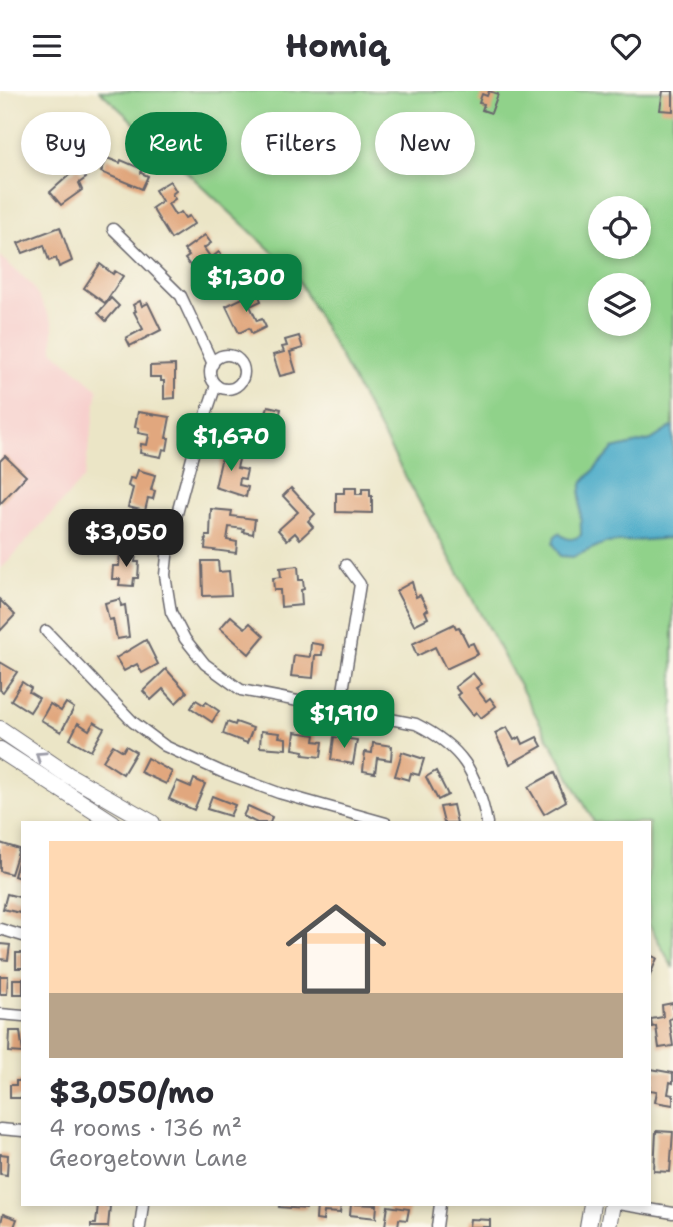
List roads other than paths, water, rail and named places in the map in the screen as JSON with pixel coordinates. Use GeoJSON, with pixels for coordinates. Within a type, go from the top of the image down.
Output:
{"type":"FeatureCollection","features":[{"type":"Feature","properties":{"kind":"main road"},"geometry":{"type":"LineString","coordinates":[[0,729],[81,782],[149,821]]}},
{"type":"Feature","properties":{"kind":"main road"},"geometry":{"type":"LineString","coordinates":[[0,750],[110,821]]}},
{"type":"Feature","properties":{"kind":"main road"},"geometry":{"type":"LineString","coordinates":[[71,797],[81,782]]}},
{"type":"Feature","properties":{"kind":"main road"},"geometry":{"type":"LineString","coordinates":[[588,1227],[592,1206]]}},
{"type":"Feature","properties":{"kind":"main road"},"geometry":{"type":"LineString","coordinates":[[608,1227],[612,1206]]}},
{"type":"Feature","properties":{"kind":"street"},"geometry":{"type":"LineString","coordinates":[[113,229],[181,296],[213,364]]}},
{"type":"Feature","properties":{"kind":"street"},"geometry":{"type":"LineString","coordinates":[[221,356],[237,359],[243,368],[243,379],[236,387],[225,389],[216,385],[211,375],[213,364],[221,356]]}},
{"type":"Feature","properties":{"kind":"street"},"geometry":{"type":"LineString","coordinates":[[216,385],[195,447],[168,547],[165,575],[171,612],[186,639],[205,664],[241,690],[415,725],[439,736],[455,749],[467,767],[482,797],[487,821]]}},
{"type":"Feature","properties":{"kind":"street"},"geometry":{"type":"LineString","coordinates":[[340,710],[359,584],[346,565]]}},
{"type":"Feature","properties":{"kind":"street"},"geometry":{"type":"LineString","coordinates":[[46,631],[133,722],[165,746],[222,772],[279,793],[379,821]]}},
{"type":"Feature","properties":{"kind":"street"},"geometry":{"type":"LineString","coordinates":[[0,929],[21,935]]}},
{"type":"Feature","properties":{"kind":"street"},"geometry":{"type":"LineString","coordinates":[[0,1014],[21,1016]]}},
{"type":"Feature","properties":{"kind":"street"},"geometry":{"type":"LineString","coordinates":[[0,1129],[21,1131]]}},
{"type":"Feature","properties":{"kind":"street"},"geometry":{"type":"LineString","coordinates":[[140,1227],[143,1206]]}},
{"type":"Feature","properties":{"kind":"street"},"geometry":{"type":"LineString","coordinates":[[437,1227],[440,1206]]}},
{"type":"Feature","properties":{"kind":"street"},"geometry":{"type":"LineString","coordinates":[[630,1206],[673,1213]]}},
{"type":"Feature","properties":{"kind":"water"},"geometry":{"type":"Polygon","coordinates":[[[673,426],[673,538],[605,543],[573,557],[560,556],[553,543],[555,536],[559,533],[572,539],[581,535],[580,492],[583,482],[613,449],[651,440],[673,426]]]}}]}
